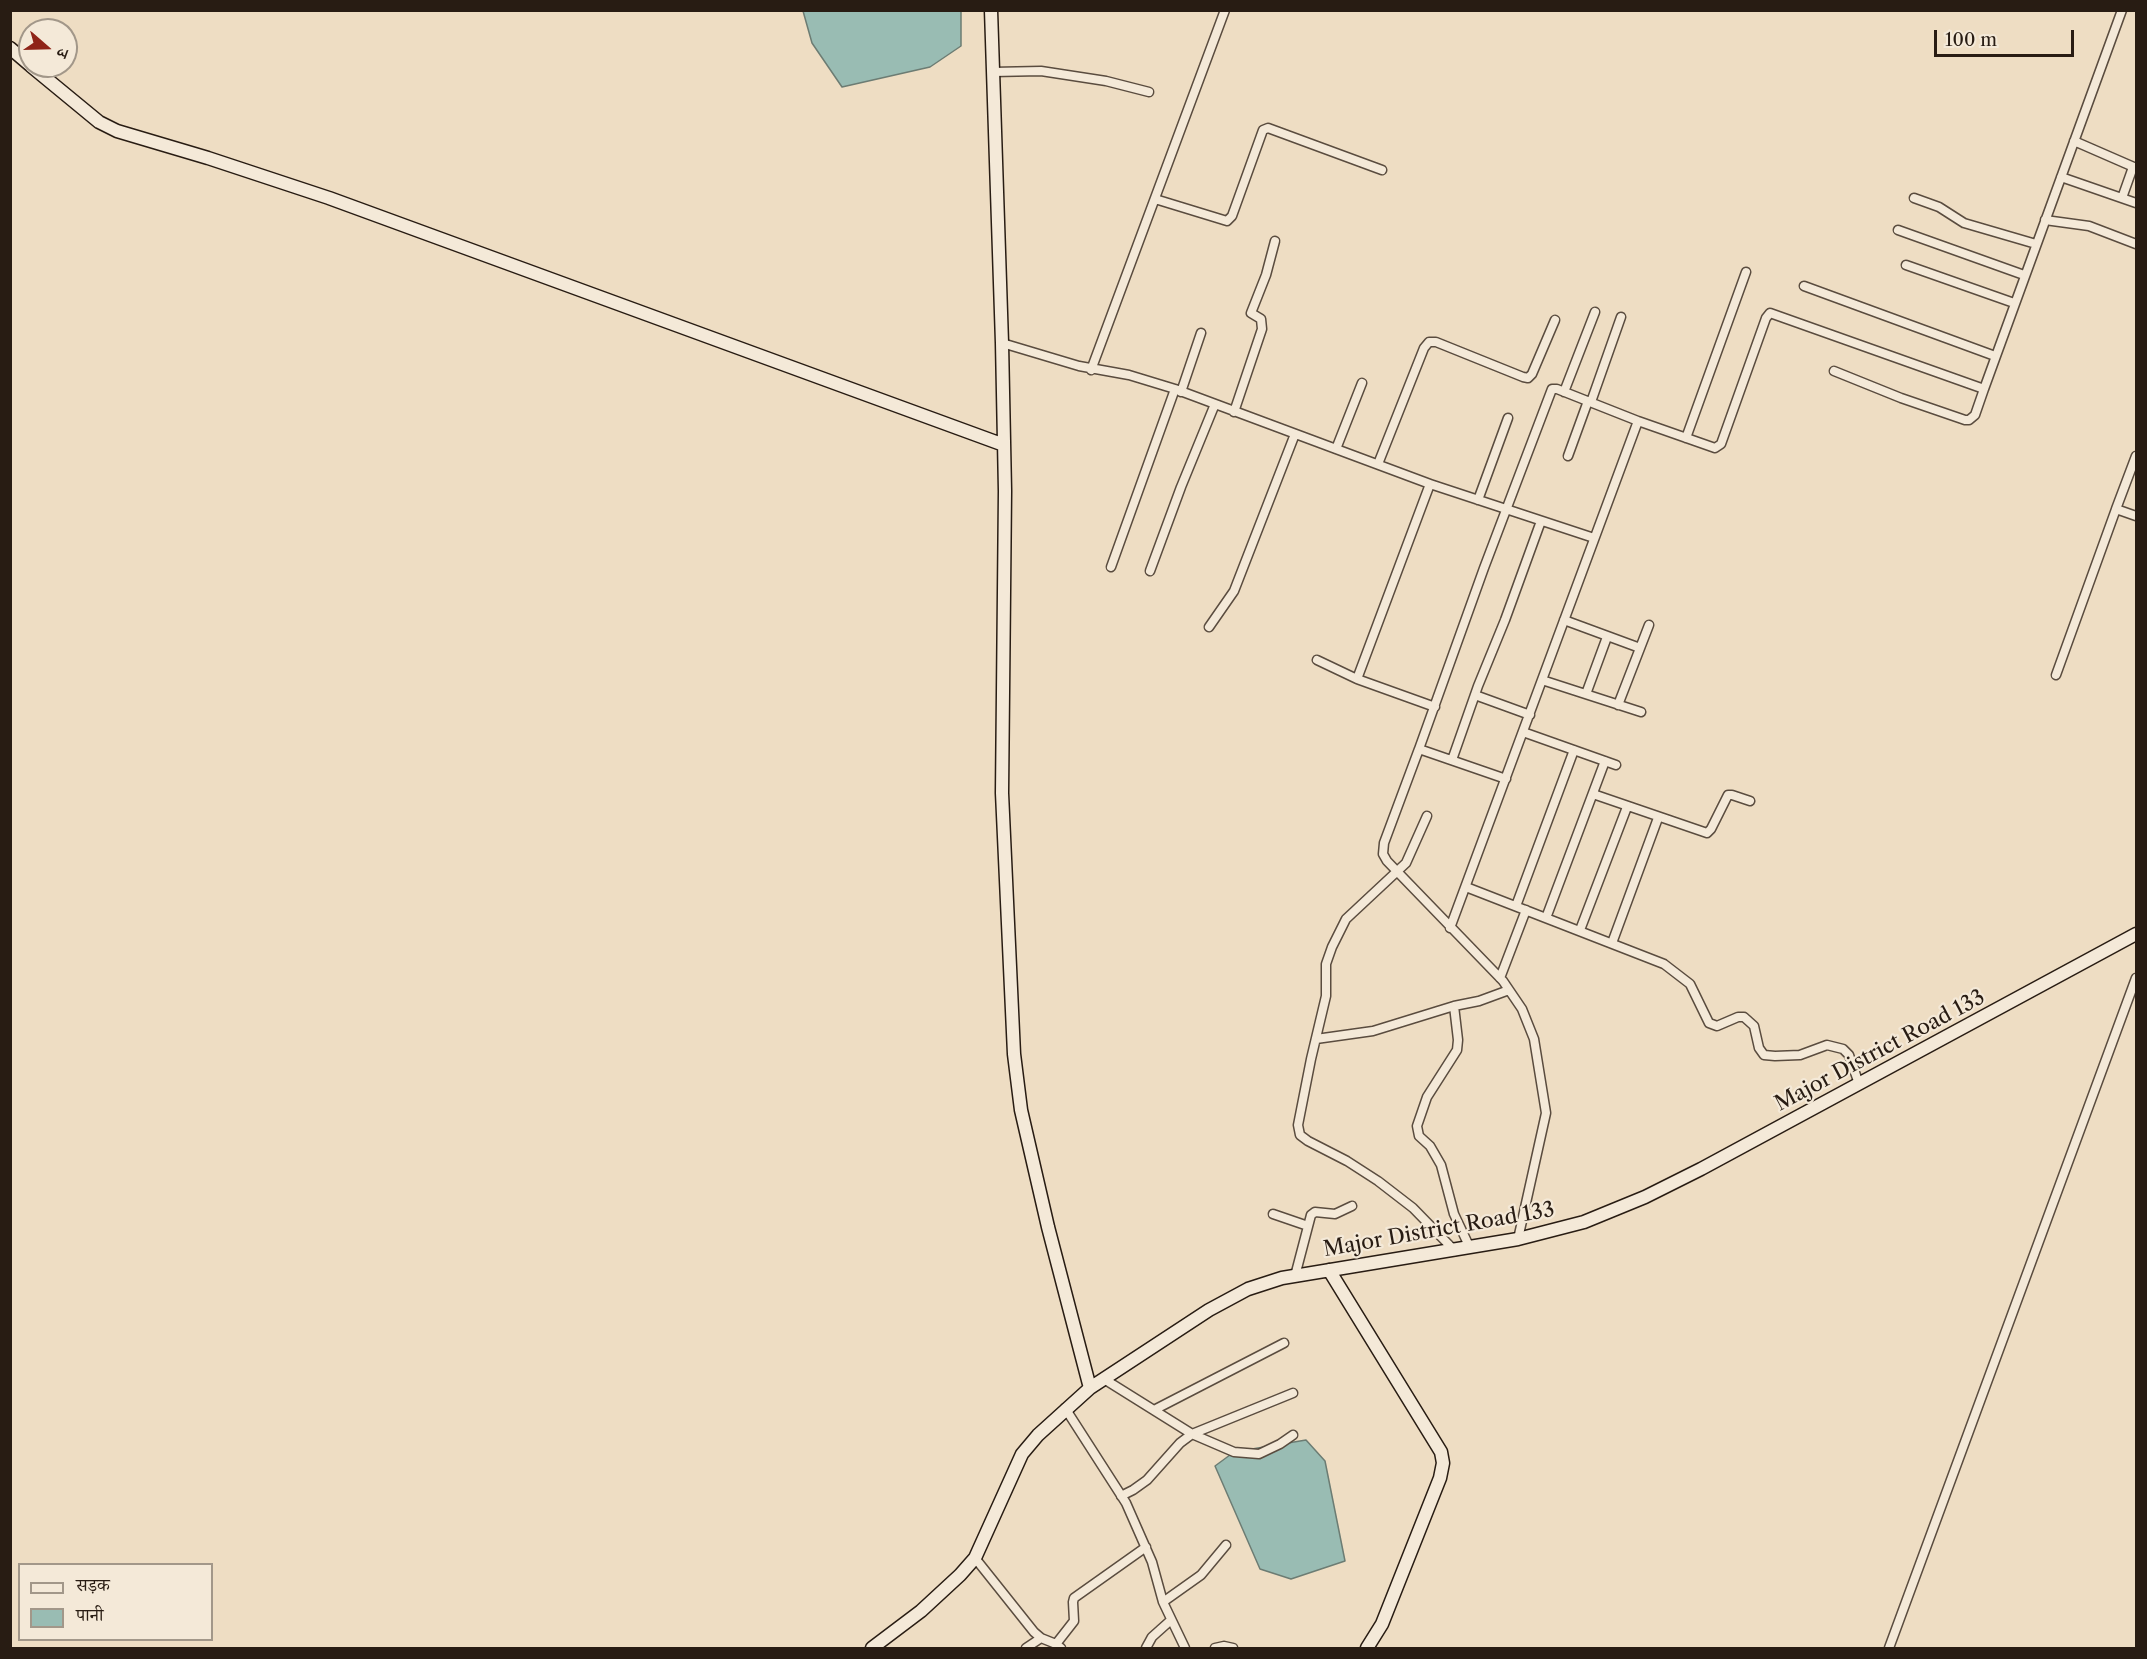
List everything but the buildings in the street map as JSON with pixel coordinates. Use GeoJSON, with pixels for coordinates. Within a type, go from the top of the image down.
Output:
{"type":"FeatureCollection","features":[{"type":"Feature","properties":{"kind":"street"},"geometry":{"type":"LineString","coordinates":[[990,10],[1004,445],[1002,793],[1015,1064],[1021,1110],[1048,1227],[1090,1388]]}},
{"type":"Feature","properties":{"kind":"street"},"geometry":{"type":"LineString","coordinates":[[1091,370],[1225,10]]}},
{"type":"Feature","properties":{"kind":"street"},"geometry":{"type":"LineString","coordinates":[[1834,371],[1901,398],[1965,420],[1975,415],[2024,274],[2122,10]]}},
{"type":"Feature","properties":{"kind":"street"},"geometry":{"type":"LineString","coordinates":[[993,72],[1041,71],[1106,81],[1149,92]]}},
{"type":"Feature","properties":{"kind":"street"},"geometry":{"type":"LineString","coordinates":[[45,78],[99,122],[117,131],[329,198],[1004,445]]}},
{"type":"Feature","properties":{"kind":"street"},"geometry":{"type":"LineString","coordinates":[[1155,199],[1227,221],[1232,216],[1263,130],[1268,128],[1382,170]]}},
{"type":"Feature","properties":{"kind":"street"},"geometry":{"type":"LineString","coordinates":[[2074,141],[2135,167],[2122,198]]}},
{"type":"Feature","properties":{"kind":"street"},"geometry":{"type":"LineString","coordinates":[[2061,177],[2136,203]]}},
{"type":"Feature","properties":{"kind":"street"},"geometry":{"type":"LineString","coordinates":[[1914,198],[1939,207],[1964,223],[2036,244]]}},
{"type":"Feature","properties":{"kind":"street"},"geometry":{"type":"LineString","coordinates":[[2045,220],[2089,226],[2136,244]]}},
{"type":"Feature","properties":{"kind":"street"},"geometry":{"type":"LineString","coordinates":[[1898,230],[2024,274]]}},
{"type":"Feature","properties":{"kind":"street"},"geometry":{"type":"LineString","coordinates":[[1234,412],[1262,329],[1261,319],[1251,313],[1266,275],[1275,241]]}},
{"type":"Feature","properties":{"kind":"street"},"geometry":{"type":"LineString","coordinates":[[1906,264],[2014,303]]}},
{"type":"Feature","properties":{"kind":"street"},"geometry":{"type":"LineString","coordinates":[[1686,438],[1746,272]]}},
{"type":"Feature","properties":{"kind":"street"},"geometry":{"type":"LineString","coordinates":[[1804,286],[1995,356]]}},
{"type":"Feature","properties":{"kind":"street"},"geometry":{"type":"LineString","coordinates":[[1564,392],[1595,312]]}},
{"type":"Feature","properties":{"kind":"street"},"geometry":{"type":"LineString","coordinates":[[1518,1239],[1546,1113],[1534,1039],[1522,1010],[1500,978],[1397,873],[1383,854],[1384,843],[1551,392],[1555,389],[1564,392],[1715,448],[1721,444],[1766,318],[1770,313],[1984,389]]}},
{"type":"Feature","properties":{"kind":"street"},"geometry":{"type":"LineString","coordinates":[[1568,456],[1621,317]]}},
{"type":"Feature","properties":{"kind":"street"},"geometry":{"type":"LineString","coordinates":[[1378,464],[1429,342],[1436,342],[1528,378],[1532,374],[1555,320]]}},
{"type":"Feature","properties":{"kind":"street"},"geometry":{"type":"LineString","coordinates":[[1111,567],[1201,333]]}},
{"type":"Feature","properties":{"kind":"street"},"geometry":{"type":"LineString","coordinates":[[1002,343],[1091,370],[1129,375],[1178,390],[1430,484],[1594,538]]}},
{"type":"Feature","properties":{"kind":"street"},"geometry":{"type":"LineString","coordinates":[[1336,449],[1362,383]]}},
{"type":"Feature","properties":{"kind":"street"},"geometry":{"type":"LineString","coordinates":[[1150,571],[1215,404]]}},
{"type":"Feature","properties":{"kind":"street"},"geometry":{"type":"LineString","coordinates":[[1478,500],[1508,418]]}},
{"type":"Feature","properties":{"kind":"street"},"geometry":{"type":"LineString","coordinates":[[1450,928],[1638,421]]}},
{"type":"Feature","properties":{"kind":"street"},"geometry":{"type":"LineString","coordinates":[[1209,627],[1234,591],[1295,434]]}},
{"type":"Feature","properties":{"kind":"street"},"geometry":{"type":"LineString","coordinates":[[2056,675],[2136,456]]}},
{"type":"Feature","properties":{"kind":"street"},"geometry":{"type":"LineString","coordinates":[[1357,679],[1430,484]]}},
{"type":"Feature","properties":{"kind":"street"},"geometry":{"type":"LineString","coordinates":[[2116,509],[2136,516]]}},
{"type":"Feature","properties":{"kind":"street"},"geometry":{"type":"LineString","coordinates":[[1452,760],[1541,521]]}},
{"type":"Feature","properties":{"kind":"street"},"geometry":{"type":"LineString","coordinates":[[1564,620],[1640,648]]}},
{"type":"Feature","properties":{"kind":"street"},"geometry":{"type":"LineString","coordinates":[[1618,705],[1649,626]]}},
{"type":"Feature","properties":{"kind":"street"},"geometry":{"type":"LineString","coordinates":[[1586,694],[1607,637]]}},
{"type":"Feature","properties":{"kind":"street"},"geometry":{"type":"LineString","coordinates":[[1317,660],[1357,679],[1435,706]]}},
{"type":"Feature","properties":{"kind":"street"},"geometry":{"type":"LineString","coordinates":[[1542,680],[1641,712]]}},
{"type":"Feature","properties":{"kind":"street"},"geometry":{"type":"LineString","coordinates":[[1475,695],[1530,715]]}},
{"type":"Feature","properties":{"kind":"street"},"geometry":{"type":"LineString","coordinates":[[1523,732],[1616,765]]}},
{"type":"Feature","properties":{"kind":"street"},"geometry":{"type":"LineString","coordinates":[[1419,749],[1506,779]]}},
{"type":"Feature","properties":{"kind":"street"},"geometry":{"type":"LineString","coordinates":[[1516,906],[1574,750]]}},
{"type":"Feature","properties":{"kind":"street"},"geometry":{"type":"LineString","coordinates":[[1546,918],[1605,761]]}},
{"type":"Feature","properties":{"kind":"street"},"geometry":{"type":"LineString","coordinates":[[1593,794],[1707,833],[1728,795],[1750,801]]}},
{"type":"Feature","properties":{"kind":"street"},"geometry":{"type":"LineString","coordinates":[[1580,930],[1627,807]]}},
{"type":"Feature","properties":{"kind":"street"},"geometry":{"type":"LineString","coordinates":[[1426,816],[1411,856],[1397,873],[1362,902],[1346,920],[1332,947],[1326,963],[1326,996],[1298,1125],[1300,1135],[1308,1141],[1347,1161],[1413,1208],[1455,1251]]}},
{"type":"Feature","properties":{"kind":"street"},"geometry":{"type":"LineString","coordinates":[[1612,943],[1658,818]]}},
{"type":"Feature","properties":{"kind":"street"},"geometry":{"type":"LineString","coordinates":[[1466,886],[1665,964],[1689,984],[1709,1023],[1717,1026],[1738,1017],[1744,1017],[1754,1026],[1759,1048],[1764,1054],[1800,1055],[1827,1045],[1843,1049],[1849,1055],[1859,1084]]}},
{"type":"Feature","properties":{"kind":"street"},"geometry":{"type":"LineString","coordinates":[[1500,978],[1526,910]]}},
{"type":"Feature","properties":{"kind":"street","name":"Major District Road 133"},"geometry":{"type":"LineString","coordinates":[[872,1648],[921,1611],[975,1558],[1024,1450],[1065,1408],[1090,1388],[1226,1300],[1271,1281],[1455,1251],[1518,1239],[1584,1222],[1645,1197],[1701,1170],[2136,934]]}},
{"type":"Feature","properties":{"kind":"street"},"geometry":{"type":"LineString","coordinates":[[1889,1648],[2136,978]]}},
{"type":"Feature","properties":{"kind":"street"},"geometry":{"type":"LineString","coordinates":[[1316,1040],[1373,1031],[1454,1006],[1479,1001],[1509,990]]}},
{"type":"Feature","properties":{"kind":"street"},"geometry":{"type":"LineString","coordinates":[[1454,1006],[1457,1050],[1427,1097],[1417,1125],[1419,1136],[1430,1146],[1441,1165],[1454,1214],[1470,1248]]}},
{"type":"Feature","properties":{"kind":"street"},"geometry":{"type":"LineString","coordinates":[[1295,1276],[1311,1215],[1315,1212],[1335,1214],[1352,1206]]}},
{"type":"Feature","properties":{"kind":"street"},"geometry":{"type":"LineString","coordinates":[[1273,1214],[1308,1226]]}},
{"type":"Feature","properties":{"kind":"street"},"geometry":{"type":"LineString","coordinates":[[1329,1270],[1441,1452],[1443,1463],[1436,1488],[1382,1624],[1367,1648]]}},
{"type":"Feature","properties":{"kind":"street"},"geometry":{"type":"LineString","coordinates":[[1154,1410],[1284,1343]]}},
{"type":"Feature","properties":{"kind":"street"},"geometry":{"type":"LineString","coordinates":[[1104,1379],[1192,1434],[1234,1452],[1259,1454],[1293,1435]]}},
{"type":"Feature","properties":{"kind":"street"},"geometry":{"type":"LineString","coordinates":[[1121,1496],[1146,1480],[1180,1443],[1192,1434],[1293,1393]]}},
{"type":"Feature","properties":{"kind":"street"},"geometry":{"type":"LineString","coordinates":[[1065,1408],[1121,1496],[1146,1547],[1162,1602],[1185,1648]]}},
{"type":"Feature","properties":{"kind":"street"},"geometry":{"type":"LineString","coordinates":[[1162,1602],[1201,1575],[1226,1545]]}},
{"type":"Feature","properties":{"kind":"street"},"geometry":{"type":"LineString","coordinates":[[975,1558],[1041,1638],[1059,1646],[1074,1621],[1072,1602],[1074,1598],[1146,1547]]}},
{"type":"Feature","properties":{"kind":"street"},"geometry":{"type":"LineString","coordinates":[[1146,1648],[1152,1637],[1172,1620]]}},
{"type":"Feature","properties":{"kind":"street"},"geometry":{"type":"LineString","coordinates":[[1026,1648],[1041,1638]]}},
{"type":"Feature","properties":{"kind":"street"},"geometry":{"type":"LineString","coordinates":[[1215,1648],[1224,1646],[1233,1648]]}},
{"type":"Feature","properties":{"kind":"water"},"geometry":{"type":"Polygon","coordinates":[[[803,11],[961,11],[961,46],[930,67],[842,87],[812,43],[803,11]]]}},
{"type":"Feature","properties":{"kind":"water"},"geometry":{"type":"Polygon","coordinates":[[[1306,1440],[1325,1461],[1345,1561],[1291,1579],[1260,1569],[1215,1466],[1234,1452],[1306,1440]]]}}]}
